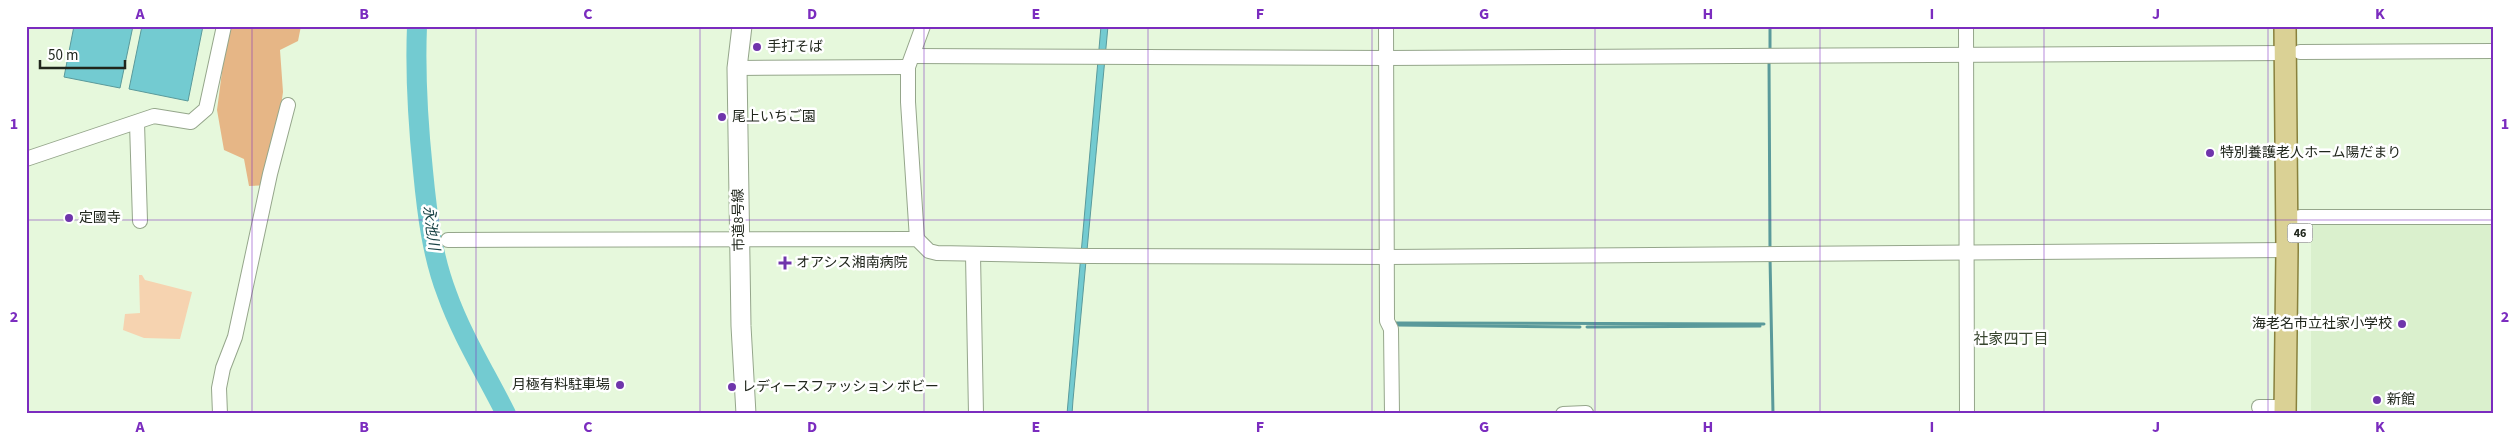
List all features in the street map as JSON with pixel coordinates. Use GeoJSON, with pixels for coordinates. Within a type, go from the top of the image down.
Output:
{"type":"FeatureCollection","features":[{"type":"Feature","properties":{"kind":"main road","name":"46"},"geometry":{"type":"LineString","coordinates":[[2285,26],[2293,52],[2300,218],[2290,412]]}},
{"type":"Feature","properties":{"kind":"main road","name":"46"},"geometry":{"type":"LineString","coordinates":[[2290,412],[2287,250],[2293,52],[2300,26]]}},
{"type":"Feature","properties":{"kind":"street"},"geometry":{"type":"LineString","coordinates":[[26,159],[154,116],[192,122],[206,109],[224,26]]}},
{"type":"Feature","properties":{"kind":"street","name":"市道8号線"},"geometry":{"type":"LineString","coordinates":[[742,26],[737,68],[746,414]]}},
{"type":"Feature","properties":{"kind":"street"},"geometry":{"type":"LineString","coordinates":[[916,239],[908,102],[910,62],[923,26]]}},
{"type":"Feature","properties":{"kind":"street"},"geometry":{"type":"LineString","coordinates":[[1386,26],[1387,321],[1391,329],[1392,414]]}},
{"type":"Feature","properties":{"kind":"street"},"geometry":{"type":"LineString","coordinates":[[1966,26],[1967,414]]}},
{"type":"Feature","properties":{"kind":"street"},"geometry":{"type":"LineString","coordinates":[[737,68],[1103,56],[1386,58],[2493,51]]}},
{"type":"Feature","properties":{"kind":"street"},"geometry":{"type":"LineString","coordinates":[[220,414],[219,388],[223,368],[235,337],[270,174],[288,105]]}},
{"type":"Feature","properties":{"kind":"street"},"geometry":{"type":"LineString","coordinates":[[137,123],[140,220]]}},
{"type":"Feature","properties":{"kind":"street"},"geometry":{"type":"LineString","coordinates":[[2300,218],[2493,218]]}},
{"type":"Feature","properties":{"kind":"street"},"geometry":{"type":"LineString","coordinates":[[448,240],[916,239],[929,251],[973,255],[1084,256],[1388,257],[2287,250]]}},
{"type":"Feature","properties":{"kind":"street"},"geometry":{"type":"LineString","coordinates":[[973,255],[976,414]]}},
{"type":"Feature","properties":{"kind":"street"},"geometry":{"type":"LineString","coordinates":[[2259,407],[2290,412]]}},
{"type":"Feature","properties":{"kind":"street"},"geometry":{"type":"LineString","coordinates":[[1563,414],[1586,413]]}},
{"type":"Feature","properties":{"kind":"shaded area"},"geometry":{"type":"Polygon","coordinates":[[[228,26],[301,26],[298,41],[280,50],[283,92],[270,185],[249,186],[244,159],[224,150],[217,110],[228,26]]]}},
{"type":"Feature","properties":{"kind":"shaded area","name":"海老名市立社家小学校"},"geometry":{"type":"Polygon","coordinates":[[[2489,221],[2493,225],[2493,414],[2311,414],[2311,225],[2314,222],[2489,221]]]}},
{"type":"Feature","properties":{"kind":"shaded area"},"geometry":{"type":"Polygon","coordinates":[[[139,275],[142,275],[145,280],[192,292],[180,339],[144,338],[123,330],[125,314],[140,313],[139,275]]]}},
{"type":"Feature","properties":{"kind":"water"},"geometry":{"type":"Polygon","coordinates":[[[74,26],[133,26],[120,88],[64,77],[74,26]]]}},
{"type":"Feature","properties":{"kind":"water"},"geometry":{"type":"Polygon","coordinates":[[[142,26],[203,26],[188,101],[129,89],[142,26]]]}},
{"type":"Feature","properties":{"kind":"water"},"geometry":{"type":"Polygon","coordinates":[[[1101,26],[1108,26],[1072,414],[1067,414],[1101,26]]]}},
{"type":"Feature","properties":{"kind":"waterway","name":"永池川"},"geometry":{"type":"LineString","coordinates":[[417,26],[417,81],[420,135],[426,202],[437,264],[453,310],[506,414]]}},
{"type":"Feature","properties":{"kind":"waterway"},"geometry":{"type":"LineString","coordinates":[[1770,26],[1770,53]]}},
{"type":"Feature","properties":{"kind":"waterway"},"geometry":{"type":"LineString","coordinates":[[1769,59],[1770,251]]}},
{"type":"Feature","properties":{"kind":"waterway"},"geometry":{"type":"LineString","coordinates":[[1770,257],[1773,414]]}},
{"type":"Feature","properties":{"kind":"waterway"},"geometry":{"type":"LineString","coordinates":[[1394,323],[1764,324]]}},
{"type":"Feature","properties":{"kind":"waterway"},"geometry":{"type":"LineString","coordinates":[[1397,325],[1580,327]]}},
{"type":"Feature","properties":{"kind":"waterway"},"geometry":{"type":"LineString","coordinates":[[1587,327],[1760,326]]}},
{"type":"Feature","properties":{"kind":"place","name":"手打そば"},"geometry":{"type":"Point","coordinates":[757,47]}},
{"type":"Feature","properties":{"kind":"place","name":"尾上いちご園"},"geometry":{"type":"Point","coordinates":[722,117]}},
{"type":"Feature","properties":{"kind":"place","name":"特別養護老人ホーム陽だまり"},"geometry":{"type":"Point","coordinates":[2210,153]}},
{"type":"Feature","properties":{"kind":"place","name":"定國寺"},"geometry":{"type":"Point","coordinates":[69,218]}},
{"type":"Feature","properties":{"kind":"place","name":"オアシス湘南病院"},"geometry":{"type":"Point","coordinates":[785,263]}},
{"type":"Feature","properties":{"kind":"place","name":"海老名市立社家小学校"},"geometry":{"type":"Point","coordinates":[2402,324]}},
{"type":"Feature","properties":{"kind":"place","name":"月極有料駐車場"},"geometry":{"type":"Point","coordinates":[620,385]}},
{"type":"Feature","properties":{"kind":"place","name":"レディースファッション ボビー"},"geometry":{"type":"Point","coordinates":[732,387]}},
{"type":"Feature","properties":{"kind":"place","name":"新館"},"geometry":{"type":"Point","coordinates":[2377,400]}},
{"type":"Feature","properties":{"kind":"district","name":"社家四丁目"},"geometry":{"type":"Point","coordinates":[2011,339]}}]}
